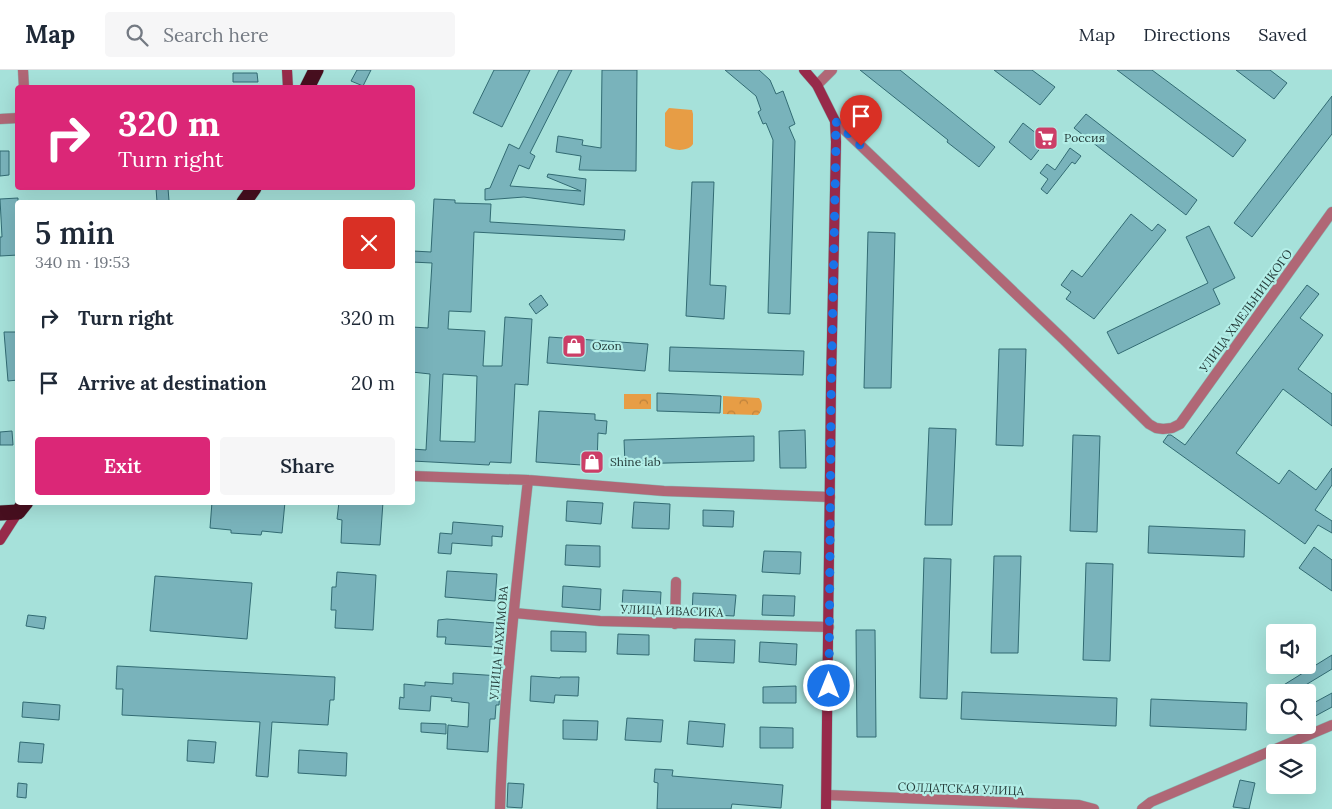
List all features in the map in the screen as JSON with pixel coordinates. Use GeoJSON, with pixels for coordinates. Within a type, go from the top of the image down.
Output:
{"type":"FeatureCollection","features":[{"type":"Feature","properties":{"kind":"highway"},"geometry":{"type":"LineString","coordinates":[[308,85],[316,70]]}},
{"type":"Feature","properties":{"kind":"highway"},"geometry":{"type":"LineString","coordinates":[[0,513],[22,507]]}},
{"type":"Feature","properties":{"kind":"main road"},"geometry":{"type":"LineString","coordinates":[[287,70],[288,85]]}},
{"type":"Feature","properties":{"kind":"main road"},"geometry":{"type":"LineString","coordinates":[[804,70],[817,85],[835,121],[836,142],[826,809]]}},
{"type":"Feature","properties":{"kind":"main road"},"geometry":{"type":"LineString","coordinates":[[0,540],[22,507]]}},
{"type":"Feature","properties":{"kind":"street"},"geometry":{"type":"LineString","coordinates":[[23,70],[24,85]]}},
{"type":"Feature","properties":{"kind":"street"},"geometry":{"type":"LineString","coordinates":[[817,85],[832,70]]}},
{"type":"Feature","properties":{"kind":"street"},"geometry":{"type":"LineString","coordinates":[[0,119],[15,118]]}},
{"type":"Feature","properties":{"kind":"street","name":"УЛИЦА ХМЕЛЬНИЦКОГО"},"geometry":{"type":"LineString","coordinates":[[835,121],[1064,339],[1149,424],[1156,428],[1172,428],[1180,424],[1332,212]]}},
{"type":"Feature","properties":{"kind":"street"},"geometry":{"type":"LineString","coordinates":[[415,476],[528,480],[664,491],[830,498]]}},
{"type":"Feature","properties":{"kind":"street","name":"УЛИЦА НАХИМОВА"},"geometry":{"type":"LineString","coordinates":[[500,809],[502,752],[528,480]]}},
{"type":"Feature","properties":{"kind":"street"},"geometry":{"type":"LineString","coordinates":[[675,624],[676,582]]}},
{"type":"Feature","properties":{"kind":"street","name":"УЛИЦА ИВАСИКА"},"geometry":{"type":"LineString","coordinates":[[514,613],[600,621],[829,627]]}},
{"type":"Feature","properties":{"kind":"street"},"geometry":{"type":"LineString","coordinates":[[1142,809],[1151,802],[1332,725]]}},
{"type":"Feature","properties":{"kind":"street","name":"СОЛДАТСКАЯ УЛИЦА"},"geometry":{"type":"LineString","coordinates":[[827,796],[1078,805],[1094,809]]}},
{"type":"Feature","properties":{"kind":"green space"},"geometry":{"type":"Polygon","coordinates":[[[669,108],[692,110],[693,144],[691,147],[676,150],[665,146],[665,113],[669,108]]]}},
{"type":"Feature","properties":{"kind":"green space"},"geometry":{"type":"Polygon","coordinates":[[[624,394],[651,394],[651,409],[624,409],[624,394]]]}},
{"type":"Feature","properties":{"kind":"green space"},"geometry":{"type":"Polygon","coordinates":[[[723,396],[759,398],[762,409],[758,415],[723,414],[723,396]]]}},
{"type":"Feature","properties":{"kind":"building"},"geometry":{"type":"Polygon","coordinates":[[[357,70],[371,70],[364,85],[351,81],[357,70]]]}},
{"type":"Feature","properties":{"kind":"building"},"geometry":{"type":"Polygon","coordinates":[[[494,70],[530,70],[502,127],[473,113],[494,70]]]}},
{"type":"Feature","properties":{"kind":"building"},"geometry":{"type":"Polygon","coordinates":[[[559,70],[572,70],[530,153],[535,156],[529,169],[519,165],[510,186],[581,191],[547,177],[548,174],[586,179],[584,205],[524,197],[485,200],[485,189],[490,188],[509,144],[519,149],[559,70]]]}},
{"type":"Feature","properties":{"kind":"building"},"geometry":{"type":"Polygon","coordinates":[[[602,70],[637,70],[636,171],[579,170],[581,156],[556,152],[558,136],[583,140],[582,145],[601,148],[602,70]]]}},
{"type":"Feature","properties":{"kind":"building"},"geometry":{"type":"Polygon","coordinates":[[[725,70],[759,70],[770,80],[776,94],[783,91],[795,124],[789,127],[795,141],[790,314],[768,313],[773,140],[766,123],[763,124],[758,112],[761,110],[756,96],[725,70]]]}},
{"type":"Feature","properties":{"kind":"building"},"geometry":{"type":"Polygon","coordinates":[[[860,70],[900,70],[995,147],[979,167],[860,70]]]}},
{"type":"Feature","properties":{"kind":"building"},"geometry":{"type":"Polygon","coordinates":[[[994,70],[1032,70],[1055,87],[1040,105],[994,70]]]}},
{"type":"Feature","properties":{"kind":"building"},"geometry":{"type":"Polygon","coordinates":[[[1117,70],[1152,70],[1246,140],[1233,157],[1117,70]]]}},
{"type":"Feature","properties":{"kind":"building"},"geometry":{"type":"Polygon","coordinates":[[[1236,70],[1270,70],[1287,83],[1274,99],[1236,70]]]}},
{"type":"Feature","properties":{"kind":"building"},"geometry":{"type":"Polygon","coordinates":[[[233,73],[257,73],[258,82],[233,82],[233,73]]]}},
{"type":"Feature","properties":{"kind":"building"},"geometry":{"type":"Polygon","coordinates":[[[1332,96],[1332,134],[1252,237],[1234,223],[1332,96]]]}},
{"type":"Feature","properties":{"kind":"building"},"geometry":{"type":"Polygon","coordinates":[[[1086,114],[1197,200],[1186,215],[1074,128],[1086,114]]]}},
{"type":"Feature","properties":{"kind":"building"},"geometry":{"type":"Polygon","coordinates":[[[1023,123],[1046,141],[1031,160],[1009,142],[1023,123]]]}},
{"type":"Feature","properties":{"kind":"building"},"geometry":{"type":"Polygon","coordinates":[[[1070,148],[1081,156],[1075,164],[1072,162],[1047,194],[1041,189],[1048,179],[1040,173],[1047,164],[1055,170],[1070,148]]]}},
{"type":"Feature","properties":{"kind":"building"},"geometry":{"type":"Polygon","coordinates":[[[0,151],[9,151],[9,175],[0,176],[0,151]]]}},
{"type":"Feature","properties":{"kind":"building"},"geometry":{"type":"Polygon","coordinates":[[[692,182],[714,182],[710,285],[726,286],[724,319],[686,316],[692,182]]]}},
{"type":"Feature","properties":{"kind":"building"},"geometry":{"type":"Polygon","coordinates":[[[156,190],[168,190],[169,200],[157,200],[156,190]]]}},
{"type":"Feature","properties":{"kind":"building"},"geometry":{"type":"Polygon","coordinates":[[[18,198],[18,200],[15,200],[15,255],[0,256],[0,237],[2,237],[0,199],[18,198]]]}},
{"type":"Feature","properties":{"kind":"building"},"geometry":{"type":"Polygon","coordinates":[[[434,199],[455,200],[455,203],[491,204],[490,222],[625,230],[624,240],[474,232],[471,312],[449,311],[448,329],[485,331],[483,366],[502,366],[505,317],[532,319],[528,385],[515,384],[511,463],[490,462],[489,465],[415,461],[415,449],[426,450],[430,374],[415,372],[415,327],[428,328],[432,263],[415,262],[415,251],[431,252],[434,199]],[[443,374],[440,441],[475,442],[477,376],[443,374]]]}},
{"type":"Feature","properties":{"kind":"building"},"geometry":{"type":"Polygon","coordinates":[[[1131,214],[1152,231],[1158,224],[1166,230],[1094,319],[1066,299],[1071,292],[1061,285],[1072,270],[1082,277],[1131,214]]]}},
{"type":"Feature","properties":{"kind":"building"},"geometry":{"type":"Polygon","coordinates":[[[1209,226],[1235,278],[1213,289],[1220,304],[1118,354],[1107,332],[1208,283],[1186,237],[1209,226]]]}},
{"type":"Feature","properties":{"kind":"building"},"geometry":{"type":"Polygon","coordinates":[[[868,232],[895,233],[891,388],[864,388],[868,232]]]}},
{"type":"Feature","properties":{"kind":"building"},"geometry":{"type":"Polygon","coordinates":[[[1307,285],[1319,294],[1300,318],[1323,335],[1298,369],[1332,394],[1332,426],[1283,389],[1236,453],[1279,484],[1289,470],[1316,490],[1332,468],[1332,485],[1315,510],[1332,521],[1332,533],[1318,525],[1305,544],[1163,442],[1168,435],[1171,435],[1185,445],[1307,285]]]}},
{"type":"Feature","properties":{"kind":"building"},"geometry":{"type":"Polygon","coordinates":[[[541,295],[548,305],[536,314],[529,304],[541,295]]]}},
{"type":"Feature","properties":{"kind":"building"},"geometry":{"type":"Polygon","coordinates":[[[4,332],[15,332],[15,380],[8,381],[4,332]]]}},
{"type":"Feature","properties":{"kind":"building"},"geometry":{"type":"Polygon","coordinates":[[[549,337],[648,344],[645,371],[547,363],[549,337]]]}},
{"type":"Feature","properties":{"kind":"building"},"geometry":{"type":"Polygon","coordinates":[[[670,347],[804,351],[803,375],[669,371],[670,347]]]}},
{"type":"Feature","properties":{"kind":"building"},"geometry":{"type":"Polygon","coordinates":[[[999,349],[1026,349],[1023,446],[996,445],[999,349]]]}},
{"type":"Feature","properties":{"kind":"building"},"geometry":{"type":"Polygon","coordinates":[[[657,393],[721,396],[720,413],[657,411],[657,393]]]}},
{"type":"Feature","properties":{"kind":"building"},"geometry":{"type":"Polygon","coordinates":[[[539,411],[595,414],[595,420],[607,421],[606,434],[598,433],[597,466],[536,462],[539,411]]]}},
{"type":"Feature","properties":{"kind":"building"},"geometry":{"type":"Polygon","coordinates":[[[929,428],[956,429],[952,525],[925,525],[929,428]]]}},
{"type":"Feature","properties":{"kind":"building"},"geometry":{"type":"Polygon","coordinates":[[[805,430],[806,468],[780,468],[779,431],[805,430]]]}},
{"type":"Feature","properties":{"kind":"building"},"geometry":{"type":"Polygon","coordinates":[[[12,431],[13,445],[0,445],[0,432],[12,431]]]}},
{"type":"Feature","properties":{"kind":"building"},"geometry":{"type":"Polygon","coordinates":[[[1073,435],[1100,436],[1097,532],[1070,531],[1073,435]]]}},
{"type":"Feature","properties":{"kind":"building"},"geometry":{"type":"Polygon","coordinates":[[[754,436],[754,461],[625,464],[624,440],[754,436]]]}},
{"type":"Feature","properties":{"kind":"building"},"geometry":{"type":"Polygon","coordinates":[[[567,501],[603,503],[601,524],[566,521],[567,501]]]}},
{"type":"Feature","properties":{"kind":"building"},"geometry":{"type":"Polygon","coordinates":[[[634,502],[670,504],[669,529],[632,528],[634,502]]]}},
{"type":"Feature","properties":{"kind":"building"},"geometry":{"type":"Polygon","coordinates":[[[212,505],[285,505],[282,533],[262,531],[261,535],[231,533],[231,530],[210,528],[212,505]]]}},
{"type":"Feature","properties":{"kind":"building"},"geometry":{"type":"Polygon","coordinates":[[[339,505],[383,505],[380,545],[341,543],[342,520],[337,519],[339,505]]]}},
{"type":"Feature","properties":{"kind":"building"},"geometry":{"type":"Polygon","coordinates":[[[703,510],[734,511],[733,527],[703,526],[703,510]]]}},
{"type":"Feature","properties":{"kind":"building"},"geometry":{"type":"Polygon","coordinates":[[[453,522],[503,526],[502,537],[492,536],[492,546],[452,543],[451,554],[438,553],[440,533],[452,534],[453,522]]]}},
{"type":"Feature","properties":{"kind":"building"},"geometry":{"type":"Polygon","coordinates":[[[1149,526],[1245,530],[1244,557],[1148,553],[1149,526]]]}},
{"type":"Feature","properties":{"kind":"building"},"geometry":{"type":"Polygon","coordinates":[[[566,545],[600,546],[600,567],[565,565],[566,545]]]}},
{"type":"Feature","properties":{"kind":"building"},"geometry":{"type":"Polygon","coordinates":[[[1314,547],[1332,560],[1332,591],[1299,568],[1314,547]]]}},
{"type":"Feature","properties":{"kind":"building"},"geometry":{"type":"Polygon","coordinates":[[[764,551],[801,552],[800,574],[762,572],[764,551]]]}},
{"type":"Feature","properties":{"kind":"building"},"geometry":{"type":"Polygon","coordinates":[[[994,556],[1021,556],[1018,653],[991,653],[994,556]]]}},
{"type":"Feature","properties":{"kind":"building"},"geometry":{"type":"Polygon","coordinates":[[[924,558],[951,559],[947,699],[920,698],[924,558]]]}},
{"type":"Feature","properties":{"kind":"building"},"geometry":{"type":"Polygon","coordinates":[[[1086,563],[1113,564],[1110,661],[1083,660],[1086,563]]]}},
{"type":"Feature","properties":{"kind":"building"},"geometry":{"type":"Polygon","coordinates":[[[447,571],[497,574],[495,601],[445,597],[447,571]]]}},
{"type":"Feature","properties":{"kind":"building"},"geometry":{"type":"Polygon","coordinates":[[[337,572],[376,575],[373,630],[335,628],[336,610],[331,610],[332,587],[336,587],[337,572]]]}},
{"type":"Feature","properties":{"kind":"building"},"geometry":{"type":"Polygon","coordinates":[[[155,576],[252,583],[247,639],[150,631],[155,576]]]}},
{"type":"Feature","properties":{"kind":"building"},"geometry":{"type":"Polygon","coordinates":[[[563,586],[601,589],[600,610],[562,607],[563,586]]]}},
{"type":"Feature","properties":{"kind":"building"},"geometry":{"type":"Polygon","coordinates":[[[623,590],[661,592],[660,610],[622,608],[623,590]]]}},
{"type":"Feature","properties":{"kind":"building"},"geometry":{"type":"Polygon","coordinates":[[[693,593],[736,595],[734,616],[692,614],[693,593]]]}},
{"type":"Feature","properties":{"kind":"building"},"geometry":{"type":"Polygon","coordinates":[[[763,595],[795,596],[794,616],[762,615],[763,595]]]}},
{"type":"Feature","properties":{"kind":"building"},"geometry":{"type":"Polygon","coordinates":[[[28,615],[46,617],[44,629],[26,626],[28,615]]]}},
{"type":"Feature","properties":{"kind":"building"},"geometry":{"type":"Polygon","coordinates":[[[438,620],[496,623],[494,647],[445,644],[446,637],[437,637],[438,620]]]}},
{"type":"Feature","properties":{"kind":"building"},"geometry":{"type":"Polygon","coordinates":[[[856,630],[875,630],[876,737],[857,737],[856,630]]]}},
{"type":"Feature","properties":{"kind":"building"},"geometry":{"type":"Polygon","coordinates":[[[551,631],[586,632],[586,652],[551,651],[551,631]]]}},
{"type":"Feature","properties":{"kind":"building"},"geometry":{"type":"Polygon","coordinates":[[[618,634],[649,635],[649,655],[617,654],[618,634]]]}},
{"type":"Feature","properties":{"kind":"building"},"geometry":{"type":"Polygon","coordinates":[[[695,639],[735,640],[734,663],[694,661],[695,639]]]}},
{"type":"Feature","properties":{"kind":"building"},"geometry":{"type":"Polygon","coordinates":[[[760,642],[797,644],[796,665],[759,662],[760,642]]]}},
{"type":"Feature","properties":{"kind":"building"},"geometry":{"type":"Polygon","coordinates":[[[1332,655],[1332,669],[1307,684],[1285,684],[1301,674],[1316,674],[1316,665],[1332,655]]]}},
{"type":"Feature","properties":{"kind":"building"},"geometry":{"type":"Polygon","coordinates":[[[117,666],[335,677],[334,700],[330,700],[328,725],[272,722],[268,777],[256,776],[260,722],[122,715],[123,689],[116,689],[117,666]]]}},
{"type":"Feature","properties":{"kind":"building"},"geometry":{"type":"Polygon","coordinates":[[[453,673],[501,676],[499,705],[496,705],[495,719],[490,719],[488,752],[447,749],[448,725],[468,727],[469,703],[451,701],[452,698],[431,696],[430,711],[399,709],[400,697],[404,698],[404,684],[425,686],[425,682],[453,684],[453,673]]]}},
{"type":"Feature","properties":{"kind":"building"},"geometry":{"type":"Polygon","coordinates":[[[531,676],[579,677],[578,696],[555,695],[554,703],[530,701],[531,676]]]}},
{"type":"Feature","properties":{"kind":"building"},"geometry":{"type":"Polygon","coordinates":[[[796,686],[796,703],[763,703],[763,687],[796,686]]]}},
{"type":"Feature","properties":{"kind":"building"},"geometry":{"type":"Polygon","coordinates":[[[962,692],[1117,698],[1116,726],[961,719],[962,692]]]}},
{"type":"Feature","properties":{"kind":"building"},"geometry":{"type":"Polygon","coordinates":[[[1332,693],[1332,707],[1316,716],[1316,702],[1332,693]]]}},
{"type":"Feature","properties":{"kind":"building"},"geometry":{"type":"Polygon","coordinates":[[[1151,699],[1247,703],[1246,730],[1150,726],[1151,699]]]}},
{"type":"Feature","properties":{"kind":"building"},"geometry":{"type":"Polygon","coordinates":[[[23,702],[60,705],[59,720],[22,717],[23,702]]]}},
{"type":"Feature","properties":{"kind":"building"},"geometry":{"type":"Polygon","coordinates":[[[627,718],[663,720],[661,742],[625,740],[627,718]]]}},
{"type":"Feature","properties":{"kind":"building"},"geometry":{"type":"Polygon","coordinates":[[[563,720],[598,721],[597,740],[563,739],[563,720]]]}},
{"type":"Feature","properties":{"kind":"building"},"geometry":{"type":"Polygon","coordinates":[[[689,721],[725,724],[723,747],[687,744],[689,721]]]}},
{"type":"Feature","properties":{"kind":"building"},"geometry":{"type":"Polygon","coordinates":[[[421,723],[446,724],[446,734],[421,732],[421,723]]]}},
{"type":"Feature","properties":{"kind":"building"},"geometry":{"type":"Polygon","coordinates":[[[760,727],[793,728],[793,748],[760,748],[760,727]]]}},
{"type":"Feature","properties":{"kind":"building"},"geometry":{"type":"Polygon","coordinates":[[[188,740],[216,742],[214,763],[187,761],[188,740]]]}},
{"type":"Feature","properties":{"kind":"building"},"geometry":{"type":"Polygon","coordinates":[[[20,742],[44,744],[42,763],[18,762],[20,742]]]}},
{"type":"Feature","properties":{"kind":"building"},"geometry":{"type":"Polygon","coordinates":[[[299,750],[347,753],[346,776],[298,773],[299,750]]]}},
{"type":"Feature","properties":{"kind":"building"},"geometry":{"type":"Polygon","coordinates":[[[655,769],[673,770],[672,776],[783,785],[781,808],[732,804],[731,809],[657,809],[658,783],[654,782],[655,769]]]}},
{"type":"Feature","properties":{"kind":"building"},"geometry":{"type":"Polygon","coordinates":[[[1240,780],[1255,783],[1249,809],[1233,807],[1240,780]]]}},
{"type":"Feature","properties":{"kind":"building"},"geometry":{"type":"Polygon","coordinates":[[[18,783],[27,784],[26,798],[17,797],[18,783]]]}},
{"type":"Feature","properties":{"kind":"building"},"geometry":{"type":"Polygon","coordinates":[[[508,783],[524,784],[522,808],[507,807],[508,783]]]}},
{"type":"Feature","properties":{"kind":"place","name":"Россия"},"geometry":{"type":"Point","coordinates":[1046,138]}},
{"type":"Feature","properties":{"kind":"place","name":"Ozon"},"geometry":{"type":"Point","coordinates":[574,346]}},
{"type":"Feature","properties":{"kind":"place","name":"Shine lab"},"geometry":{"type":"Point","coordinates":[592,462]}},
{"type":"Feature","properties":{"kind":"route"},"geometry":{"type":"LineString","coordinates":[[829,686],[835,121],[861,146]]}}]}
